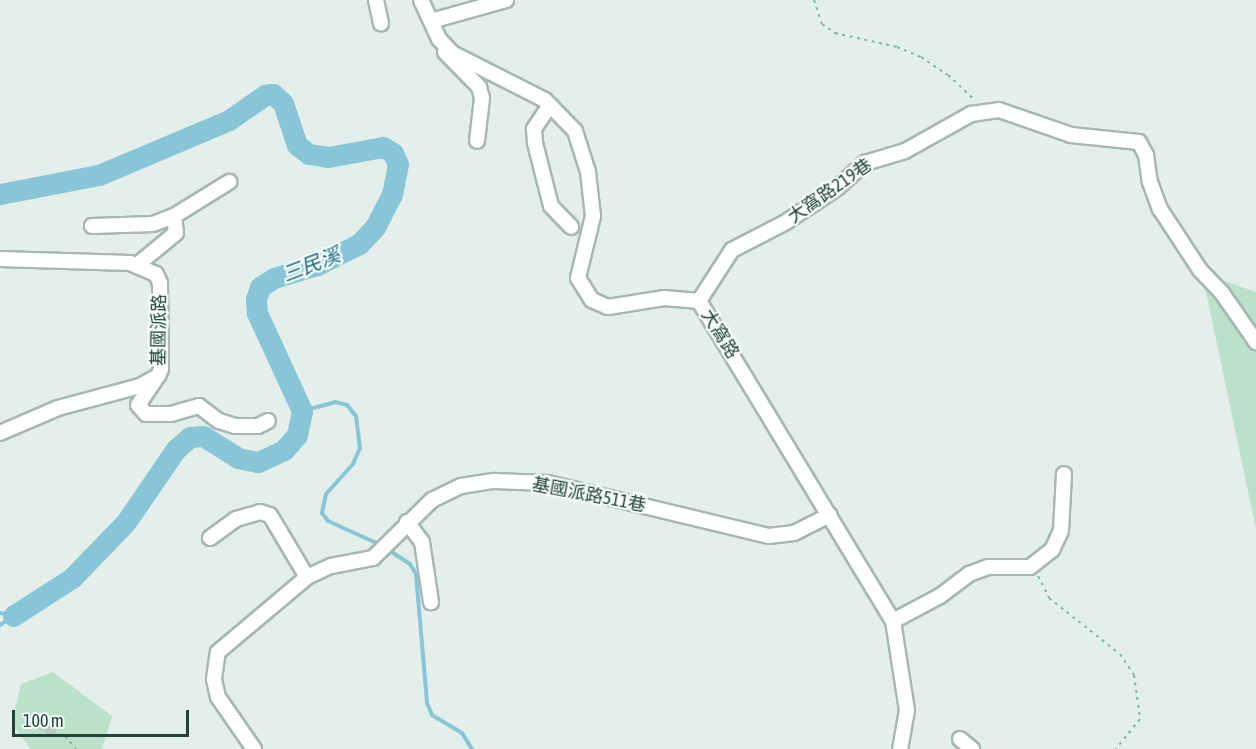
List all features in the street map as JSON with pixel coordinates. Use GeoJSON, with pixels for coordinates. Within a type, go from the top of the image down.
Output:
{"type":"FeatureCollection","features":[{"type":"Feature","properties":{"kind":"street"},"geometry":{"type":"LineString","coordinates":[[376,0],[381,23]]}},
{"type":"Feature","properties":{"kind":"street","name":"大窩路"},"geometry":{"type":"LineString","coordinates":[[421,0],[439,39],[452,53],[507,78],[550,105],[575,131],[588,172],[593,216],[579,263],[578,278],[592,300],[608,307],[664,298],[699,301],[893,621],[908,710],[900,749]]}},
{"type":"Feature","properties":{"kind":"street"},"geometry":{"type":"LineString","coordinates":[[431,21],[506,0]]}},
{"type":"Feature","properties":{"kind":"street"},"geometry":{"type":"LineString","coordinates":[[439,39],[446,56],[479,87],[482,98],[477,141]]}},
{"type":"Feature","properties":{"kind":"street"},"geometry":{"type":"LineString","coordinates":[[550,105],[534,129],[535,143],[551,206],[571,227]]}},
{"type":"Feature","properties":{"kind":"street","name":"大窩路219巷"},"geometry":{"type":"LineString","coordinates":[[699,301],[732,250],[786,222],[837,188],[865,163],[905,151],[971,114],[985,111],[1012,113],[1071,135],[1139,142],[1146,155],[1150,182],[1160,209],[1200,270],[1222,293],[1256,342]]}},
{"type":"Feature","properties":{"kind":"street"},"geometry":{"type":"LineString","coordinates":[[92,226],[153,224],[174,216],[229,182]]}},
{"type":"Feature","properties":{"kind":"street"},"geometry":{"type":"LineString","coordinates":[[0,259],[137,265],[176,233],[174,216]]}},
{"type":"Feature","properties":{"kind":"street","name":"基國派路"},"geometry":{"type":"LineString","coordinates":[[0,433],[58,408],[121,394],[158,376],[161,369],[160,283],[156,274],[137,265]]}},
{"type":"Feature","properties":{"kind":"street"},"geometry":{"type":"LineString","coordinates":[[158,376],[138,405],[146,414],[171,414],[199,406],[219,421],[235,426],[258,426],[268,421]]}},
{"type":"Feature","properties":{"kind":"street"},"geometry":{"type":"LineString","coordinates":[[893,621],[979,570],[1034,565],[1058,542],[1064,474]]}},
{"type":"Feature","properties":{"kind":"street","name":"基國派路511巷"},"geometry":{"type":"LineString","coordinates":[[254,749],[218,698],[216,661],[226,643],[262,618],[307,577],[331,566],[373,558],[407,522],[432,500],[461,486],[494,481],[548,483],[769,536],[794,533],[830,514]]}},
{"type":"Feature","properties":{"kind":"street"},"geometry":{"type":"LineString","coordinates":[[210,538],[236,519],[260,512],[270,515],[307,577]]}},
{"type":"Feature","properties":{"kind":"street"},"geometry":{"type":"LineString","coordinates":[[407,522],[422,542],[431,602]]}},
{"type":"Feature","properties":{"kind":"street"},"geometry":{"type":"LineString","coordinates":[[960,739],[972,749]]}},
{"type":"Feature","properties":{"kind":"path"},"geometry":{"type":"LineString","coordinates":[[814,0],[822,24],[835,33],[897,47],[921,57],[948,75],[985,111]]}},
{"type":"Feature","properties":{"kind":"path"},"geometry":{"type":"LineString","coordinates":[[1034,565],[1049,597],[1113,647],[1134,675],[1140,719],[1116,749]]}},
{"type":"Feature","properties":{"kind":"path"},"geometry":{"type":"LineString","coordinates":[[65,736],[76,749]]}},
{"type":"Feature","properties":{"kind":"green space"},"geometry":{"type":"Polygon","coordinates":[[[1202,273],[1256,292],[1256,529],[1202,273]]]}},
{"type":"Feature","properties":{"kind":"green space"},"geometry":{"type":"Polygon","coordinates":[[[53,672],[112,716],[102,749],[31,749],[12,724],[21,684],[53,672]]]}},
{"type":"Feature","properties":{"kind":"building"},"geometry":{"type":"Polygon","coordinates":[[[39,715],[59,727],[53,737],[33,726],[39,715]]]}},
{"type":"Feature","properties":{"kind":"waterway","name":"三民溪"},"geometry":{"type":"LineString","coordinates":[[0,194],[99,175],[229,120],[265,95],[273,94],[283,103],[297,145],[309,154],[328,157],[383,147],[393,153],[398,164],[392,194],[376,226],[359,244],[317,265],[274,278],[260,287],[256,299],[257,313],[302,411],[297,435],[284,450],[258,462],[238,458],[203,436],[190,437],[176,449],[126,522],[72,578],[13,616]]}},
{"type":"Feature","properties":{"kind":"waterway"},"geometry":{"type":"LineString","coordinates":[[302,411],[335,402],[347,405],[356,416],[360,448],[353,464],[326,494],[322,513],[328,521],[381,545]]}},
{"type":"Feature","properties":{"kind":"waterway"},"geometry":{"type":"LineString","coordinates":[[387,549],[410,564],[416,574],[427,703],[432,715],[462,733],[472,749]]}},
{"type":"Feature","properties":{"kind":"waterway"},"geometry":{"type":"LineString","coordinates":[[0,613],[12,615]]}},
{"type":"Feature","properties":{"kind":"waterway","name":"三民溪"},"geometry":{"type":"LineString","coordinates":[[0,625],[13,616]]}}]}
